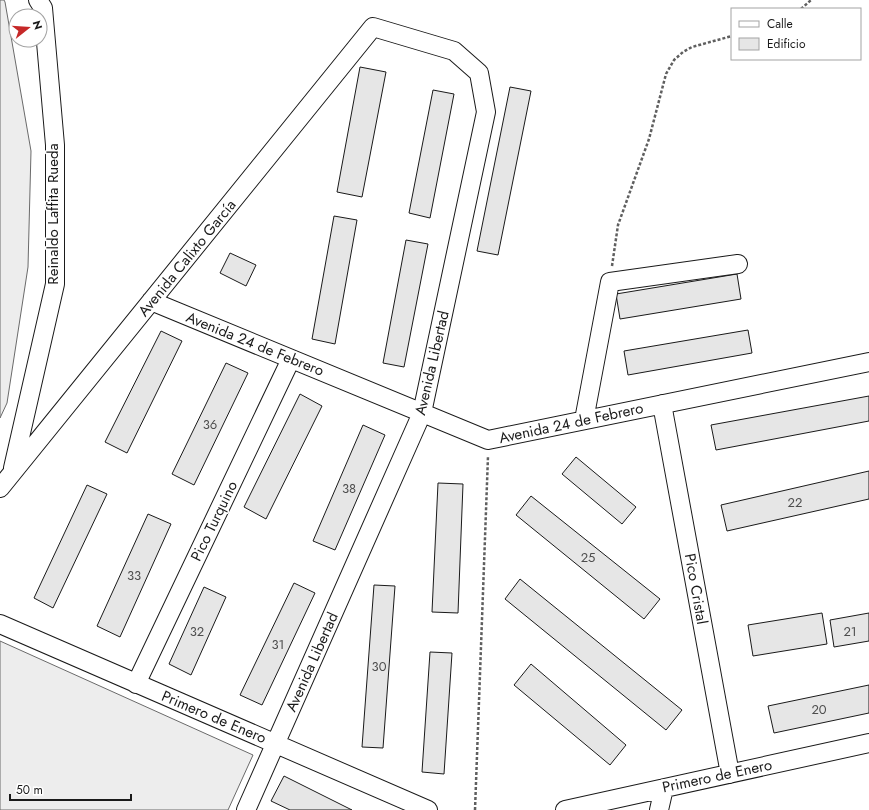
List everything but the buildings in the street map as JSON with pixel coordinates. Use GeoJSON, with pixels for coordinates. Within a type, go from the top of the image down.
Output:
{"type":"FeatureCollection","features":[{"type":"Feature","properties":{"kind":"street","name":"Reinaldo Laffita Rueda"},"geometry":{"type":"LineString","coordinates":[[12,473],[55,284],[55,145],[43,8],[38,0]]}},
{"type":"Feature","properties":{"kind":"street","name":"Avenida Calixto García"},"geometry":{"type":"LineString","coordinates":[[0,488],[373,27]]}},
{"type":"Feature","properties":{"kind":"street","name":"Avenida Libertad"},"geometry":{"type":"LineString","coordinates":[[246,810],[422,413],[486,112],[479,73],[454,50],[373,27]]}},
{"type":"Feature","properties":{"kind":"street"},"geometry":{"type":"LineString","coordinates":[[584,420],[610,282],[738,264]]}},
{"type":"Feature","properties":{"kind":"street","name":"Avenida 24 de Febrero"},"geometry":{"type":"LineString","coordinates":[[151,302],[488,440],[869,362]]}},
{"type":"Feature","properties":{"kind":"street","name":"Pico Turquino"},"geometry":{"type":"LineString","coordinates":[[136,684],[292,359]]}},
{"type":"Feature","properties":{"kind":"street","name":"Pico Cristal"},"geometry":{"type":"LineString","coordinates":[[662,404],[730,774]]}},
{"type":"Feature","properties":{"kind":"street","name":"Primero de Enero"},"geometry":{"type":"LineString","coordinates":[[0,624],[428,810]]}},
{"type":"Feature","properties":{"kind":"street","name":"Primero de Enero"},"geometry":{"type":"LineString","coordinates":[[565,810],[869,743]]}},
{"type":"Feature","properties":{"kind":"street"},"geometry":{"type":"LineString","coordinates":[[659,810],[664,788]]}},
{"type":"Feature","properties":{"kind":"path"},"geometry":{"type":"LineString","coordinates":[[803,8],[811,0]]}},
{"type":"Feature","properties":{"kind":"path"},"geometry":{"type":"LineString","coordinates":[[610,282],[618,225],[649,139],[666,74],[674,60],[683,52],[692,47],[731,36]]}},
{"type":"Feature","properties":{"kind":"path"},"geometry":{"type":"LineString","coordinates":[[475,810],[488,440]]}},
{"type":"Feature","properties":{"kind":"shaded area"},"geometry":{"type":"Polygon","coordinates":[[[0,0],[4,0],[8,19],[8,48],[13,48],[31,151],[28,267],[7,403],[0,418],[0,0]]]}},
{"type":"Feature","properties":{"kind":"shaded area"},"geometry":{"type":"Polygon","coordinates":[[[0,641],[253,755],[228,810],[0,810],[0,641]]]}}]}
